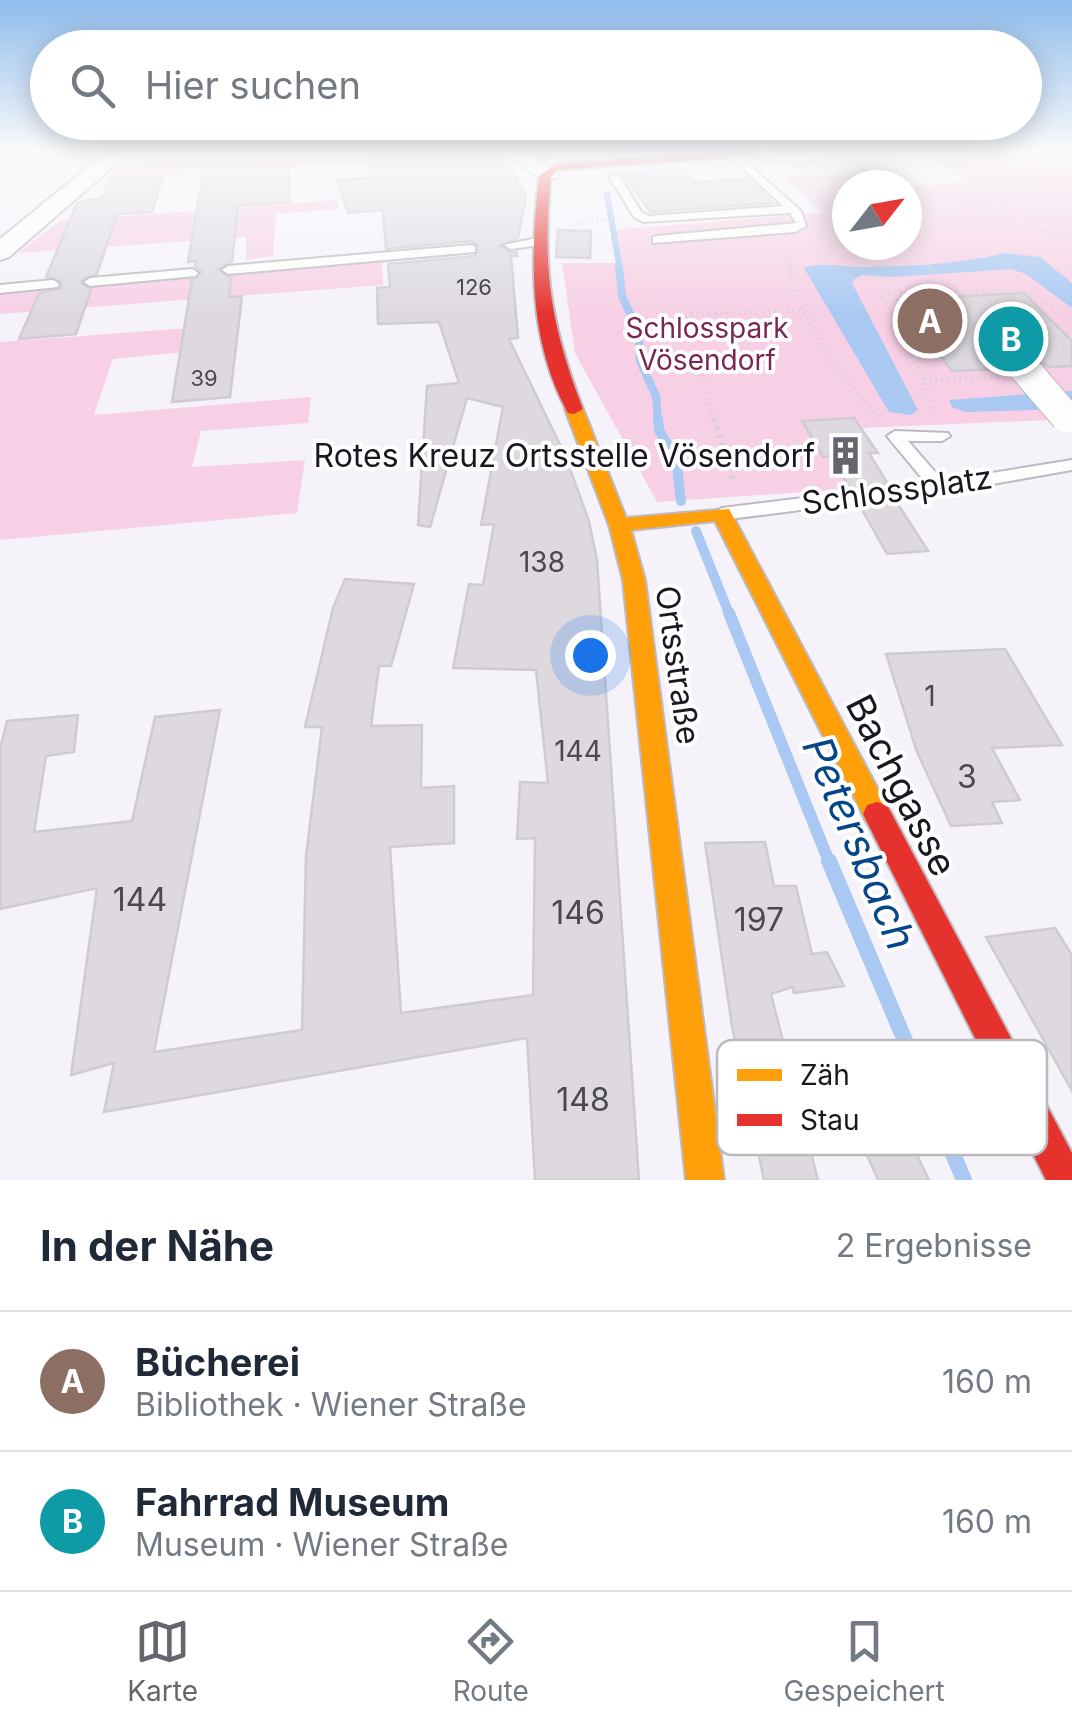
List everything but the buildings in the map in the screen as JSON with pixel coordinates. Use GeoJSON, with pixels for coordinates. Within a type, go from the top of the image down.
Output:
{"type":"FeatureCollection","features":[{"type":"Feature","properties":{"kind":"street"},"geometry":{"type":"LineString","coordinates":[[0,252],[56,205]]}},
{"type":"Feature","properties":{"kind":"street","name":"Ortsstraße"},"geometry":{"type":"LineString","coordinates":[[543,205],[536,284],[549,344],[620,525],[643,632],[705,1180]]}},
{"type":"Feature","properties":{"kind":"street"},"geometry":{"type":"LineString","coordinates":[[1012,372],[1069,420]]}},
{"type":"Feature","properties":{"kind":"street"},"geometry":{"type":"LineString","coordinates":[[620,525],[734,513]]}},
{"type":"Feature","properties":{"kind":"street","name":"Bachgasse"},"geometry":{"type":"LineString","coordinates":[[734,513],[996,1040]]}},
{"type":"Feature","properties":{"kind":"street","name":"Bachgasse"},"geometry":{"type":"LineString","coordinates":[[1047,1142],[1066,1180]]}},
{"type":"Feature","properties":{"kind":"lane"},"geometry":{"type":"LineString","coordinates":[[632,205],[647,220],[792,209]]}},
{"type":"Feature","properties":{"kind":"lane"},"geometry":{"type":"LineString","coordinates":[[657,240],[794,229],[802,224],[789,205]]}},
{"type":"Feature","properties":{"kind":"lane"},"geometry":{"type":"LineString","coordinates":[[510,245],[537,242]]}},
{"type":"Feature","properties":{"kind":"lane"},"geometry":{"type":"LineString","coordinates":[[228,270],[471,249]]}},
{"type":"Feature","properties":{"kind":"lane"},"geometry":{"type":"LineString","coordinates":[[90,282],[192,273]]}},
{"type":"Feature","properties":{"kind":"lane"},"geometry":{"type":"LineString","coordinates":[[0,289],[53,284]]}},
{"type":"Feature","properties":{"kind":"lane"},"geometry":{"type":"LineString","coordinates":[[895,436],[940,430]]}},
{"type":"Feature","properties":{"kind":"lane"},"geometry":{"type":"LineString","coordinates":[[895,436],[938,487]]}},
{"type":"Feature","properties":{"kind":"lane","name":"Schlossplatz"},"geometry":{"type":"LineString","coordinates":[[734,513],[1072,465]]}},
{"type":"Feature","properties":{"kind":"path"},"geometry":{"type":"LineString","coordinates":[[922,213],[958,205]]}},
{"type":"Feature","properties":{"kind":"path"},"geometry":{"type":"LineString","coordinates":[[979,205],[1072,243]]}},
{"type":"Feature","properties":{"kind":"path"},"geometry":{"type":"LineString","coordinates":[[1006,205],[1072,211]]}},
{"type":"Feature","properties":{"kind":"path"},"geometry":{"type":"LineString","coordinates":[[572,225],[606,218]]}},
{"type":"Feature","properties":{"kind":"path"},"geometry":{"type":"LineString","coordinates":[[817,234],[832,222]]}},
{"type":"Feature","properties":{"kind":"path"},"geometry":{"type":"LineString","coordinates":[[802,245],[786,257],[787,270],[805,310],[866,405],[895,436]]}},
{"type":"Feature","properties":{"kind":"path"},"geometry":{"type":"LineString","coordinates":[[922,260],[964,295],[1024,289],[1053,304],[1072,325]]}},
{"type":"Feature","properties":{"kind":"path"},"geometry":{"type":"LineString","coordinates":[[940,430],[924,380],[881,294],[918,289],[950,294]]}},
{"type":"Feature","properties":{"kind":"path"},"geometry":{"type":"LineString","coordinates":[[734,513],[686,318],[692,314],[805,310]]}},
{"type":"Feature","properties":{"kind":"path"},"geometry":{"type":"LineString","coordinates":[[924,380],[1012,372]]}},
{"type":"Feature","properties":{"kind":"green space"},"geometry":{"type":"Polygon","coordinates":[[[270,205],[338,205],[339,209],[276,214],[273,256],[246,260],[246,237],[18,253],[60,221],[270,205]]]}},
{"type":"Feature","properties":{"kind":"green space","name":"Schlosspark Vösendorf"},"geometry":{"type":"Polygon","coordinates":[[[814,205],[832,205],[832,260],[922,260],[922,205],[1072,205],[1072,419],[861,428],[854,418],[803,421],[822,457],[831,456],[850,489],[657,502],[575,353],[562,263],[616,263],[610,230],[822,213],[814,205]]]}},
{"type":"Feature","properties":{"kind":"green space"},"geometry":{"type":"Polygon","coordinates":[[[382,262],[383,285],[0,314],[0,294],[382,262]]]}},
{"type":"Feature","properties":{"kind":"green space"},"geometry":{"type":"Polygon","coordinates":[[[202,327],[196,351],[113,359],[94,415],[311,397],[308,423],[201,431],[192,467],[305,460],[297,513],[0,540],[0,342],[202,327]]]}},
{"type":"Feature","properties":{"kind":"water"},"geometry":{"type":"Polygon","coordinates":[[[1006,253],[1040,257],[1072,283],[1072,308],[1026,274],[1011,269],[892,277],[863,275],[854,279],[852,283],[918,410],[911,415],[889,412],[804,268],[919,265],[1006,253]]]}},
{"type":"Feature","properties":{"kind":"water"},"geometry":{"type":"Polygon","coordinates":[[[1072,391],[1072,409],[966,412],[952,407],[949,400],[1072,391]]]}},
{"type":"Feature","properties":{"kind":"waterway","name":"Petersbach"},"geometry":{"type":"LineString","coordinates":[[609,205],[620,270]]}},
{"type":"Feature","properties":{"kind":"waterway","name":"Petersbach"},"geometry":{"type":"LineString","coordinates":[[619,267],[622,296],[639,333],[640,361],[656,396],[658,422]]}},
{"type":"Feature","properties":{"kind":"waterway","name":"Petersbach"},"geometry":{"type":"LineString","coordinates":[[658,419],[659,430],[676,459],[681,501]]}},
{"type":"Feature","properties":{"kind":"waterway","name":"Petersbach"},"geometry":{"type":"LineString","coordinates":[[696,531],[730,616]]}},
{"type":"Feature","properties":{"kind":"waterway","name":"Petersbach"},"geometry":{"type":"LineString","coordinates":[[729,613],[830,864]]}},
{"type":"Feature","properties":{"kind":"waterway","name":"Petersbach"},"geometry":{"type":"LineString","coordinates":[[829,861],[905,1040]]}},
{"type":"Feature","properties":{"kind":"waterway","name":"Petersbach"},"geometry":{"type":"LineString","coordinates":[[953,1155],[964,1180]]}},
{"type":"Feature","properties":{"kind":"traffic: slow"},"geometry":{"type":"LineString","coordinates":[[574,409],[619,525],[634,580],[705,1180]]}},
{"type":"Feature","properties":{"kind":"traffic: slow"},"geometry":{"type":"LineString","coordinates":[[619,525],[722,514],[877,814]]}},
{"type":"Feature","properties":{"kind":"traffic: jam"},"geometry":{"type":"LineString","coordinates":[[542,205],[541,295],[552,347],[574,409]]}},
{"type":"Feature","properties":{"kind":"traffic: jam"},"geometry":{"type":"LineString","coordinates":[[877,814],[994,1040]]}},
{"type":"Feature","properties":{"kind":"traffic: jam"},"geometry":{"type":"LineString","coordinates":[[1047,1143],[1066,1180]]}},
{"type":"Feature","properties":{"kind":"place","name":"Bücherei"},"geometry":{"type":"Point","coordinates":[930,321]}},
{"type":"Feature","properties":{"kind":"place","name":"Fahrrad Museum"},"geometry":{"type":"Point","coordinates":[1011,339]}},
{"type":"Feature","properties":{"kind":"place","name":"Rotes Kreuz Ortsstelle Vösendorf"},"geometry":{"type":"Point","coordinates":[845,455]}}]}
